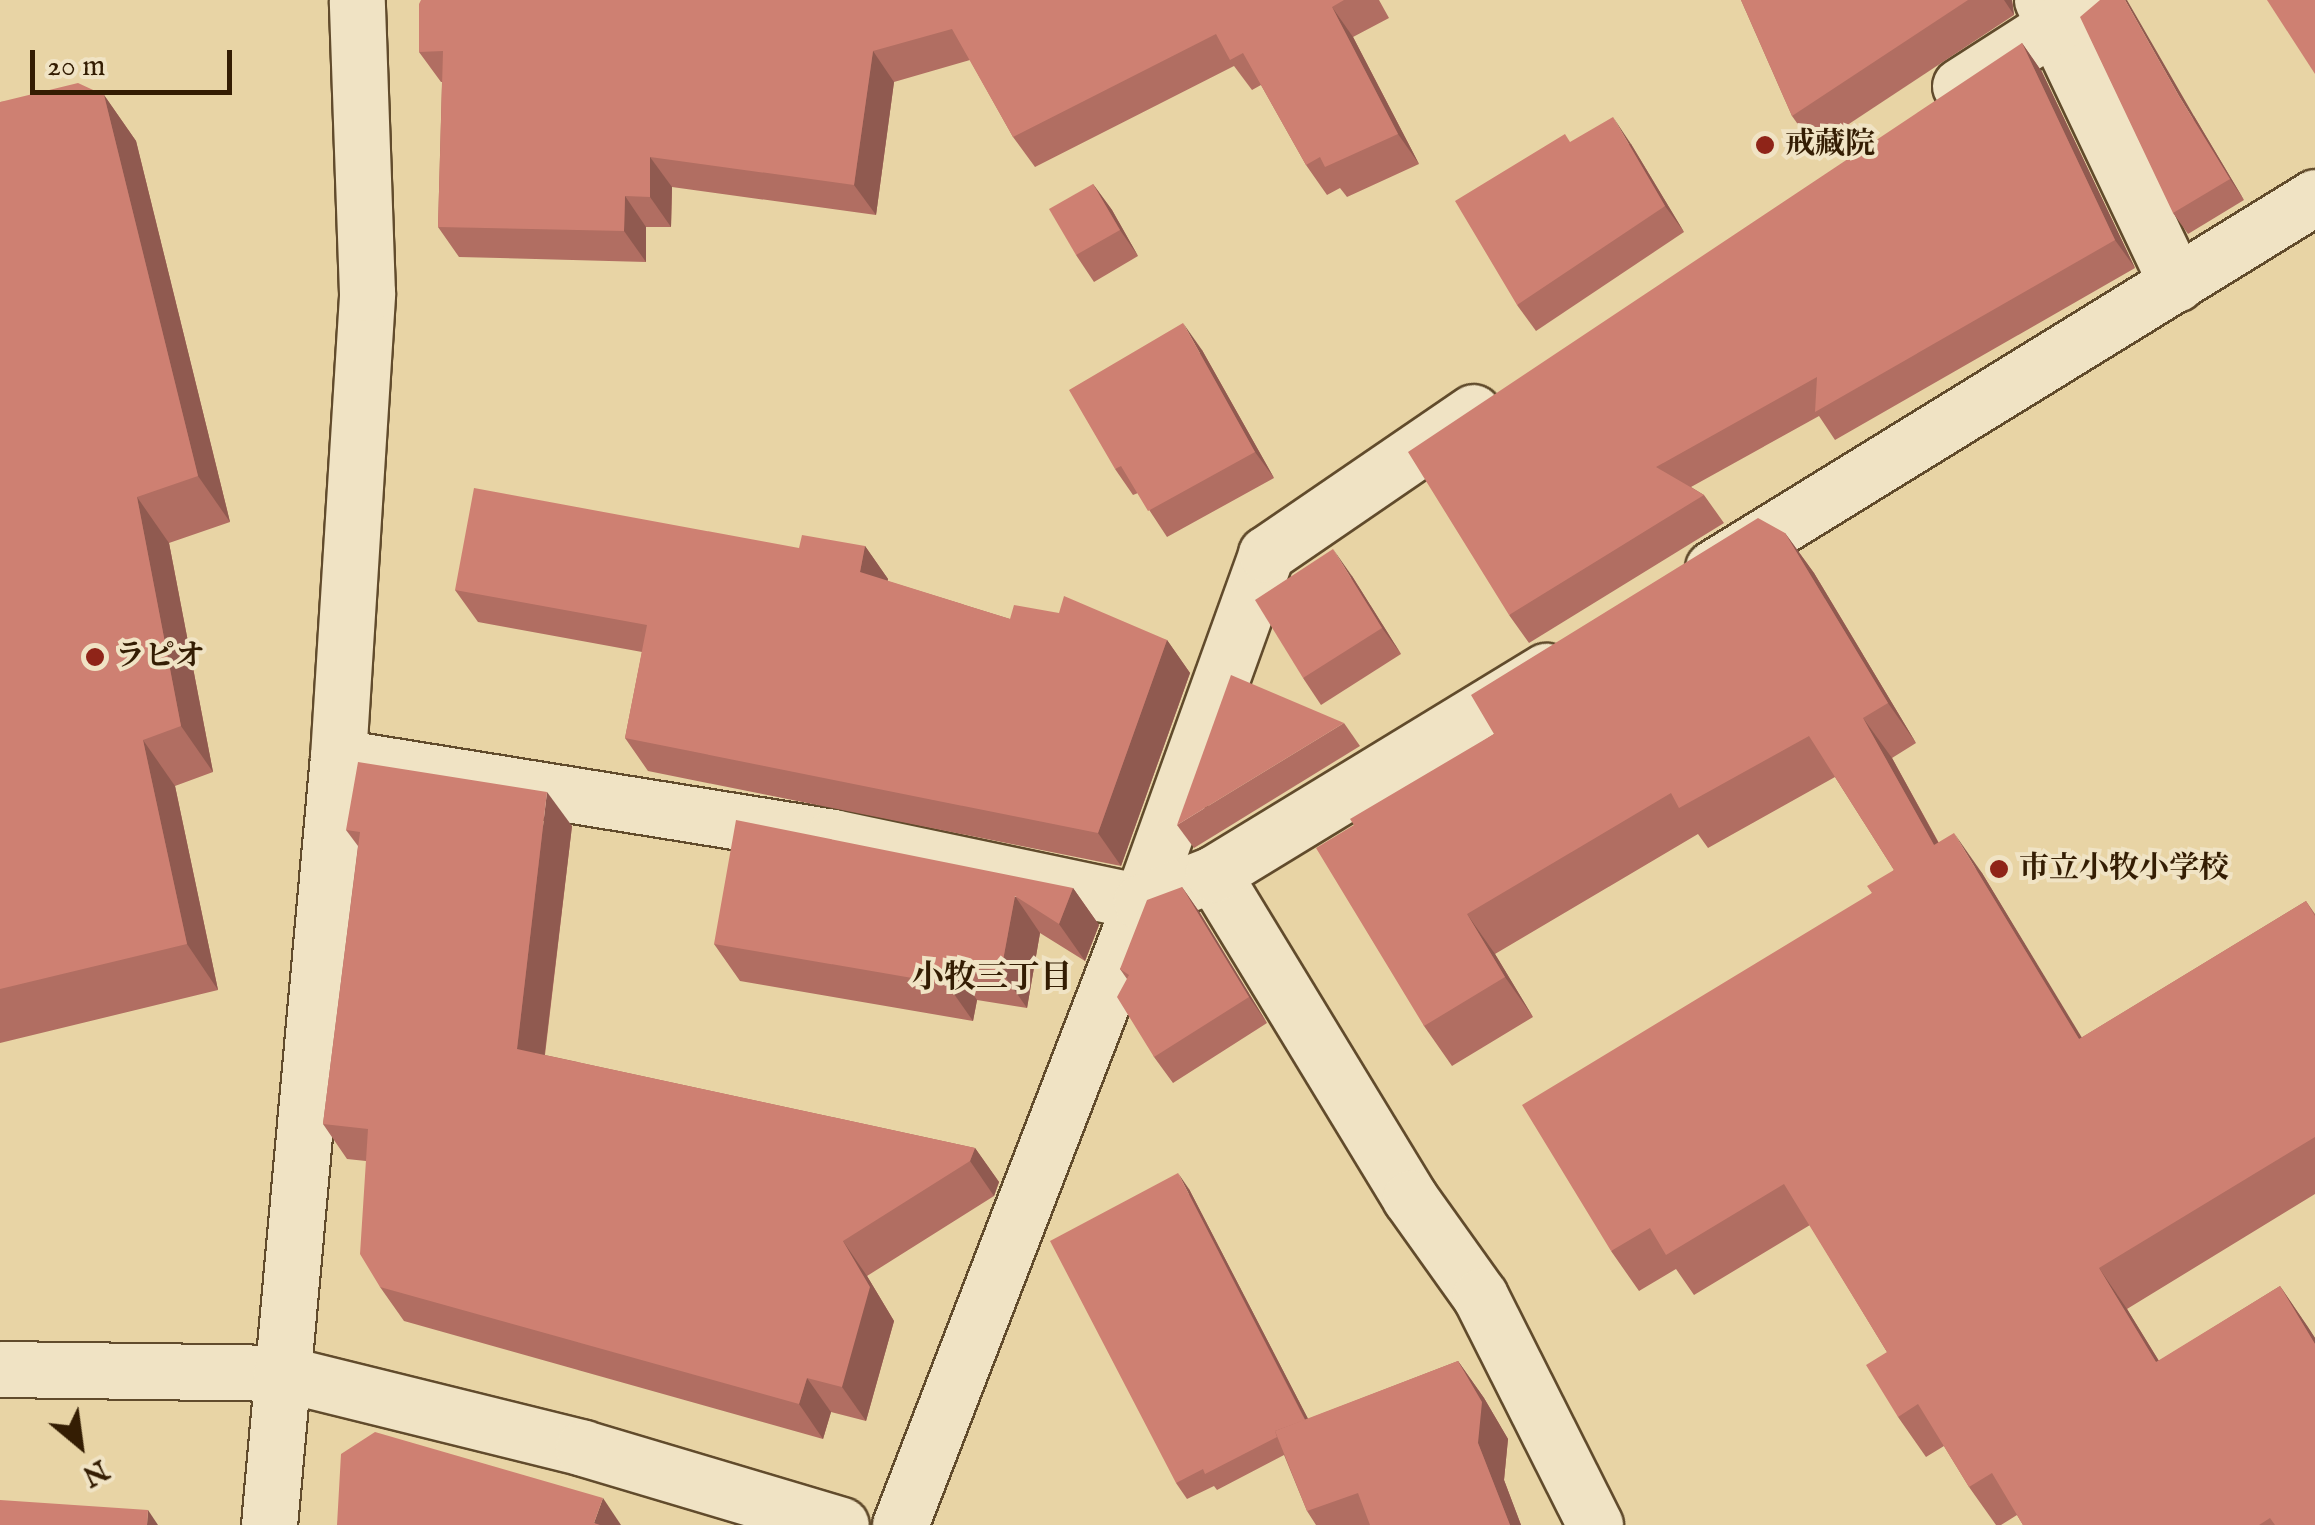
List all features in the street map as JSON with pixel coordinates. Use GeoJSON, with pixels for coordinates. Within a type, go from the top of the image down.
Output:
{"type":"FeatureCollection","features":[{"type":"Feature","properties":{"kind":"street"},"geometry":{"type":"LineString","coordinates":[[269,1525],[338,757],[367,293],[357,0]]}},
{"type":"Feature","properties":{"kind":"street"},"geometry":{"type":"LineString","coordinates":[[1921,112],[2063,8],[2177,284]]}},
{"type":"Feature","properties":{"kind":"street"},"geometry":{"type":"LineString","coordinates":[[1670,595],[2315,198]]}},
{"type":"Feature","properties":{"kind":"street"},"geometry":{"type":"LineString","coordinates":[[900,1525],[1141,902],[1266,554],[1511,386]]}},
{"type":"Feature","properties":{"kind":"street"},"geometry":{"type":"LineString","coordinates":[[338,757],[833,837],[1141,902],[1213,874],[1585,646]]}},
{"type":"Feature","properties":{"kind":"street"},"geometry":{"type":"LineString","coordinates":[[1213,874],[1410,1198],[1480,1296],[1595,1525]]}},
{"type":"Feature","properties":{"kind":"street"},"geometry":{"type":"LineString","coordinates":[[0,1369],[281,1373],[583,1448],[841,1525]]}},
{"type":"Feature","properties":{"kind":"building"},"geometry":{"type":"Polygon","coordinates":[[[421,0],[1344,0],[1332,7],[1398,134],[1325,167],[1320,157],[1306,165],[1243,53],[1230,60],[1216,34],[1013,137],[952,29],[873,51],[854,185],[650,157],[650,197],[625,196],[624,231],[438,227],[443,51],[419,52],[421,0]]]}},
{"type":"Feature","properties":{"kind":"building"},"geometry":{"type":"Polygon","coordinates":[[[1741,0],[1968,0],[1792,116],[1741,0]]]}},
{"type":"Feature","properties":{"kind":"building"},"geometry":{"type":"Polygon","coordinates":[[[2100,0],[2125,0],[2230,179],[2173,213],[2080,17],[2100,0]]]}},
{"type":"Feature","properties":{"kind":"building"},"geometry":{"type":"Polygon","coordinates":[[[2267,0],[2315,0],[2315,74],[2267,0]]]}},
{"type":"Feature","properties":{"kind":"building"},"geometry":{"type":"Polygon","coordinates":[[[2022,43],[2115,240],[1815,412],[1817,377],[1656,467],[1704,495],[1509,615],[1408,452],[2022,43]]]}},
{"type":"Feature","properties":{"kind":"building","name":"ラピオ"},"geometry":{"type":"Polygon","coordinates":[[[78,83],[104,95],[198,476],[137,497],[181,726],[143,740],[187,944],[0,989],[0,102],[78,83]]]}},
{"type":"Feature","properties":{"kind":"building"},"geometry":{"type":"Polygon","coordinates":[[[1613,117],[1665,206],[1517,305],[1455,201],[1565,134],[1570,142],[1613,117]]]}},
{"type":"Feature","properties":{"kind":"building"},"geometry":{"type":"Polygon","coordinates":[[[1093,184],[1120,230],[1076,255],[1049,209],[1093,184]]]}},
{"type":"Feature","properties":{"kind":"building"},"geometry":{"type":"Polygon","coordinates":[[[1183,323],[1255,452],[1148,511],[1121,466],[1115,469],[1069,390],[1183,323]]]}},
{"type":"Feature","properties":{"kind":"building"},"geometry":{"type":"Polygon","coordinates":[[[474,488],[799,548],[802,535],[865,546],[860,572],[1010,619],[1014,605],[1059,613],[1064,596],[1167,640],[1098,833],[625,738],[647,625],[455,590],[474,488]]]}},
{"type":"Feature","properties":{"kind":"building"},"geometry":{"type":"Polygon","coordinates":[[[1758,518],[1785,533],[1888,703],[1863,718],[1934,845],[1954,833],[2079,1039],[2306,901],[2315,916],[2315,1137],[2099,1268],[2156,1362],[2280,1286],[2315,1344],[2315,1525],[2275,1525],[2270,1518],[2259,1525],[2023,1525],[1992,1473],[1969,1487],[1918,1404],[1898,1417],[1866,1365],[1887,1352],[1784,1184],[1666,1255],[1650,1228],[1611,1251],[1522,1105],[1872,893],[1867,886],[1894,870],[1809,736],[1679,808],[1671,793],[1467,914],[1505,977],[1424,1026],[1316,848],[1354,825],[1350,819],[1494,734],[1471,695],[1758,518]]]}},
{"type":"Feature","properties":{"kind":"building"},"geometry":{"type":"Polygon","coordinates":[[[1333,549],[1382,628],[1303,678],[1255,600],[1333,549]]]}},
{"type":"Feature","properties":{"kind":"building"},"geometry":{"type":"Polygon","coordinates":[[[1231,675],[1344,723],[1177,825],[1231,675]]]}},
{"type":"Feature","properties":{"kind":"building"},"geometry":{"type":"Polygon","coordinates":[[[358,762],[547,792],[517,1049],[975,1148],[970,1161],[843,1241],[870,1287],[842,1387],[807,1378],[799,1404],[380,1287],[360,1254],[368,1129],[323,1124],[360,832],[346,830],[358,762]]]}},
{"type":"Feature","properties":{"kind":"building"},"geometry":{"type":"Polygon","coordinates":[[[736,820],[1073,888],[1059,924],[1015,896],[1001,971],[951,963],[947,984],[714,944],[736,820]]]}},
{"type":"Feature","properties":{"kind":"building"},"geometry":{"type":"Polygon","coordinates":[[[1182,887],[1249,997],[1154,1057],[1117,997],[1129,975],[1120,969],[1147,900],[1182,887]]]}},
{"type":"Feature","properties":{"kind":"building"},"geometry":{"type":"Polygon","coordinates":[[[1178,1173],[1305,1420],[1275,1431],[1277,1437],[1205,1474],[1203,1469],[1176,1483],[1050,1241],[1178,1173]]]}},
{"type":"Feature","properties":{"kind":"building"},"geometry":{"type":"Polygon","coordinates":[[[1458,1361],[1482,1402],[1478,1443],[1510,1525],[1370,1525],[1358,1493],[1307,1511],[1275,1431],[1458,1361]]]}},
{"type":"Feature","properties":{"kind":"building"},"geometry":{"type":"Polygon","coordinates":[[[375,1432],[603,1498],[594,1523],[600,1525],[337,1525],[341,1454],[375,1432]]]}},
{"type":"Feature","properties":{"kind":"building"},"geometry":{"type":"Polygon","coordinates":[[[0,1500],[148,1510],[147,1525],[0,1525],[0,1500]]]}},
{"type":"Feature","properties":{"kind":"place","name":"戒藏院"},"geometry":{"type":"Point","coordinates":[1765,145]}},
{"type":"Feature","properties":{"kind":"place","name":"ラピオ"},"geometry":{"type":"Point","coordinates":[95,657]}},
{"type":"Feature","properties":{"kind":"place","name":"市立小牧小学校"},"geometry":{"type":"Point","coordinates":[1999,869]}},
{"type":"Feature","properties":{"kind":"district","name":"小牧三丁目"},"geometry":{"type":"Point","coordinates":[992,979]}}]}
